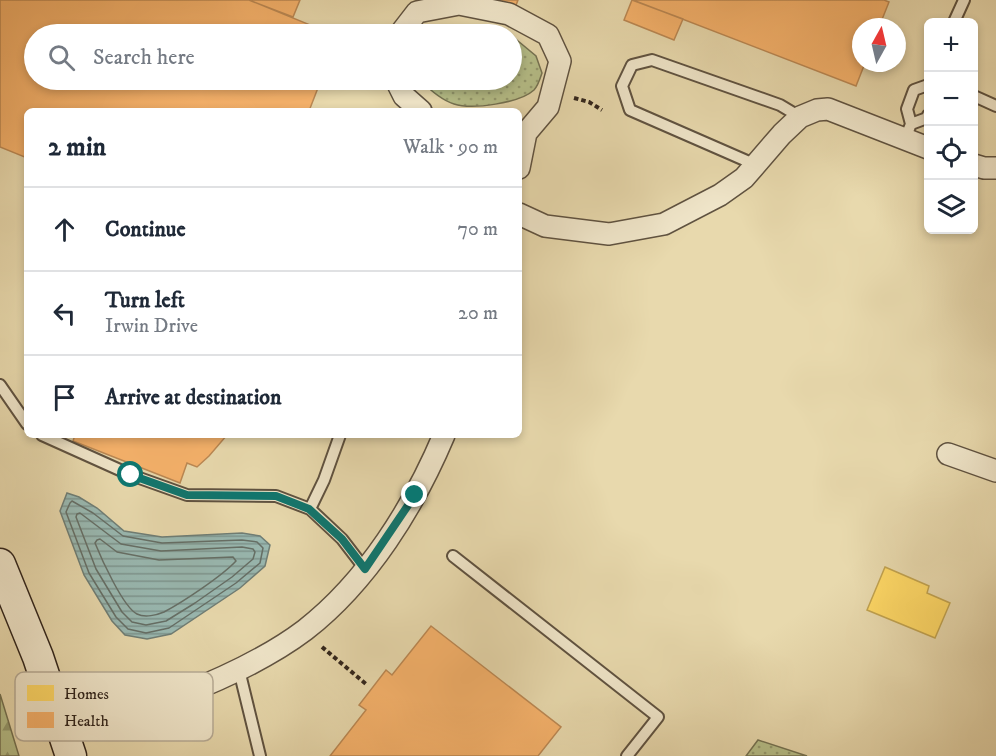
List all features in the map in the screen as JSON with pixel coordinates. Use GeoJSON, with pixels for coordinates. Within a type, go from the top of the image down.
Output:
{"type":"FeatureCollection","features":[{"type":"Feature","properties":{"kind":"street"},"geometry":{"type":"LineString","coordinates":[[408,24],[417,12],[459,4],[509,14],[548,35],[560,61],[548,107],[522,132]]}},
{"type":"Feature","properties":{"kind":"street"},"geometry":{"type":"LineString","coordinates":[[401,90],[404,96],[418,108]]}},
{"type":"Feature","properties":{"kind":"street"},"geometry":{"type":"LineString","coordinates":[[522,215],[545,226],[609,234],[664,224],[720,195],[744,178],[800,117],[817,110],[828,109],[908,132],[924,145]]}},
{"type":"Feature","properties":{"kind":"street"},"geometry":{"type":"LineString","coordinates":[[978,166],[996,168]]}},
{"type":"Feature","properties":{"kind":"street"},"geometry":{"type":"LineString","coordinates":[[213,681],[281,647],[327,610],[365,569],[415,495],[443,438]]}},
{"type":"Feature","properties":{"kind":"street"},"geometry":{"type":"LineString","coordinates":[[948,454],[996,471]]}},
{"type":"Feature","properties":{"kind":"street"},"geometry":{"type":"LineString","coordinates":[[0,564],[43,672]]}},
{"type":"Feature","properties":{"kind":"lane"},"geometry":{"type":"LineString","coordinates":[[956,18],[964,0]]}},
{"type":"Feature","properties":{"kind":"lane"},"geometry":{"type":"LineString","coordinates":[[756,165],[630,110],[622,86],[632,64],[652,60],[780,105],[800,117]]}},
{"type":"Feature","properties":{"kind":"lane"},"geometry":{"type":"LineString","coordinates":[[908,132],[907,109],[914,90],[924,86]]}},
{"type":"Feature","properties":{"kind":"lane"},"geometry":{"type":"LineString","coordinates":[[978,98],[996,106]]}},
{"type":"Feature","properties":{"kind":"lane"},"geometry":{"type":"LineString","coordinates":[[908,132],[924,120]]}},
{"type":"Feature","properties":{"kind":"lane"},"geometry":{"type":"LineString","coordinates":[[2,389],[24,420]]}},
{"type":"Feature","properties":{"kind":"lane"},"geometry":{"type":"LineString","coordinates":[[49,438],[131,475],[187,495],[276,496],[309,509],[342,539],[365,569]]}},
{"type":"Feature","properties":{"kind":"lane"},"geometry":{"type":"LineString","coordinates":[[309,509],[324,480],[339,438]]}},
{"type":"Feature","properties":{"kind":"lane"},"geometry":{"type":"LineString","coordinates":[[453,556],[658,717],[627,756]]}},
{"type":"Feature","properties":{"kind":"lane"},"geometry":{"type":"LineString","coordinates":[[238,670],[260,756]]}},
{"type":"Feature","properties":{"kind":"path"},"geometry":{"type":"LineString","coordinates":[[573,98],[589,102],[602,110]]}},
{"type":"Feature","properties":{"kind":"path"},"geometry":{"type":"LineString","coordinates":[[322,647],[366,684]]}},
{"type":"Feature","properties":{"kind":"green space"},"geometry":{"type":"Polygon","coordinates":[[[522,44],[536,56],[542,73],[535,88],[527,95],[507,102],[484,106],[462,106],[444,100],[431,90],[522,90],[522,44]]]}},
{"type":"Feature","properties":{"kind":"green space"},"geometry":{"type":"Polygon","coordinates":[[[0,694],[19,756],[0,756],[0,694]]]}},
{"type":"Feature","properties":{"kind":"green space"},"geometry":{"type":"Polygon","coordinates":[[[758,740],[807,756],[746,756],[758,740]]]}},
{"type":"Feature","properties":{"kind":"water"},"geometry":{"type":"Polygon","coordinates":[[[67,493],[97,508],[124,531],[162,537],[242,533],[260,536],[270,545],[265,566],[240,588],[171,634],[147,639],[125,635],[112,621],[84,575],[60,511],[67,493]]]}},
{"type":"Feature","properties":{"kind":"building: Homes"},"geometry":{"type":"Polygon","coordinates":[[[885,567],[929,586],[927,593],[950,603],[935,638],[867,610],[885,567]]]}},
{"type":"Feature","properties":{"kind":"building: Health"},"geometry":{"type":"Polygon","coordinates":[[[0,0],[249,0],[308,24],[24,24],[24,90],[317,90],[310,108],[24,108],[24,157],[0,147],[0,0]]]}},
{"type":"Feature","properties":{"kind":"building: Health"},"geometry":{"type":"Polygon","coordinates":[[[249,0],[300,0],[293,17],[249,0]]]}},
{"type":"Feature","properties":{"kind":"building: Health"},"geometry":{"type":"Polygon","coordinates":[[[469,0],[518,0],[515,8],[469,0]]]}},
{"type":"Feature","properties":{"kind":"building: Health"},"geometry":{"type":"Polygon","coordinates":[[[632,0],[683,19],[674,40],[624,20],[632,0]]]}},
{"type":"Feature","properties":{"kind":"building: Health"},"geometry":{"type":"Polygon","coordinates":[[[633,0],[884,0],[889,2],[883,18],[852,18],[852,72],[861,72],[856,86],[633,0]]]}},
{"type":"Feature","properties":{"kind":"building: Health"},"geometry":{"type":"Polygon","coordinates":[[[74,438],[224,438],[197,467],[187,463],[180,483],[73,441],[74,438]]]}},
{"type":"Feature","properties":{"kind":"building: Health"},"geometry":{"type":"Polygon","coordinates":[[[431,626],[561,727],[538,756],[330,756],[366,710],[359,705],[386,670],[392,675],[431,626]]]}},
{"type":"Feature","properties":{"kind":"route"},"geometry":{"type":"LineString","coordinates":[[131,475],[187,495],[276,496],[309,509],[342,539],[365,569],[415,495]]}}]}
